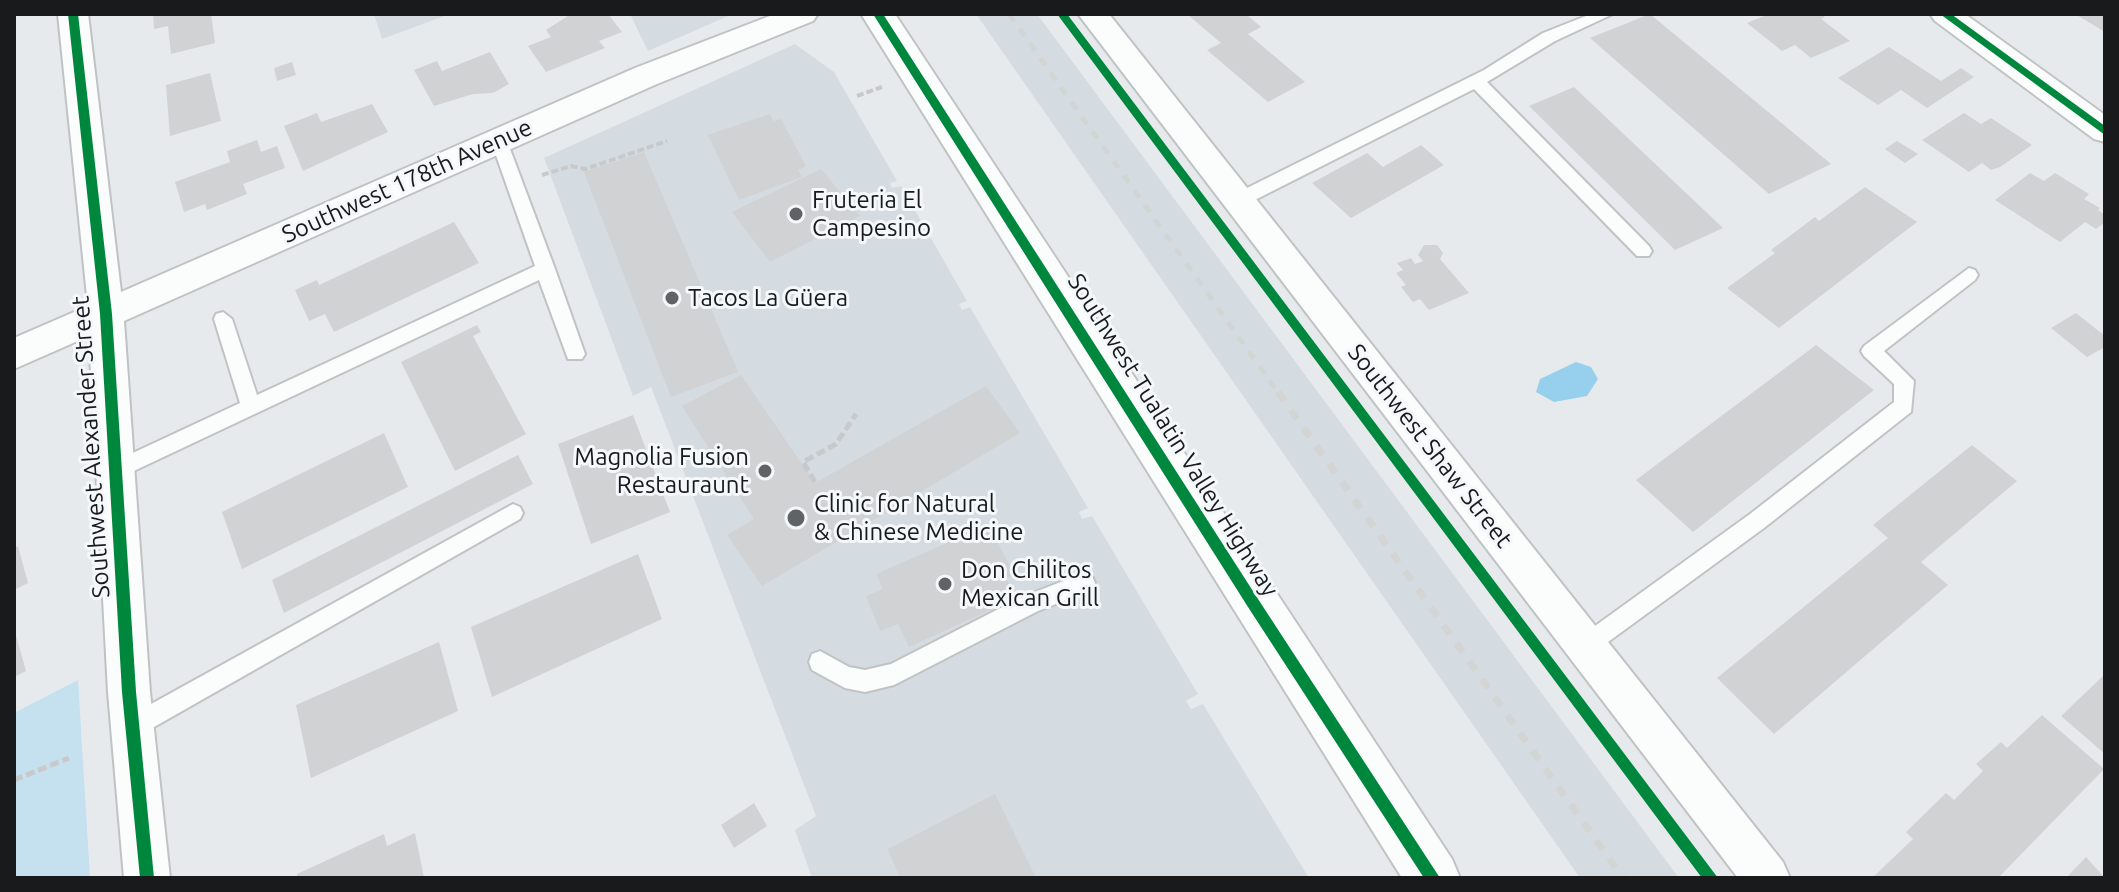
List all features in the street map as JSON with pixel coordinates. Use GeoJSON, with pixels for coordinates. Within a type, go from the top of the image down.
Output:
{"type":"FeatureCollection","features":[{"type":"Feature","properties":{"kind":"main road","name":"Southwest Tualatin Valley Highway"},"geometry":{"type":"LineString","coordinates":[[878,14],[1433,878]]}},
{"type":"Feature","properties":{"kind":"street","name":"Southwest Alexander Street"},"geometry":{"type":"LineString","coordinates":[[73,14],[106,314],[132,727],[147,878]]}},
{"type":"Feature","properties":{"kind":"street","name":"Southwest 178th Avenue"},"geometry":{"type":"LineString","coordinates":[[14,354],[646,76],[803,14]]}},
{"type":"Feature","properties":{"kind":"street","name":"Southwest Shaw Street"},"geometry":{"type":"LineString","coordinates":[[1093,14],[1767,878]]}},
{"type":"Feature","properties":{"kind":"street"},"geometry":{"type":"LineString","coordinates":[[1949,15],[2105,131]]}},
{"type":"Feature","properties":{"kind":"lane"},"geometry":{"type":"LineString","coordinates":[[1239,200],[1476,81],[1549,37],[1605,14]]}},
{"type":"Feature","properties":{"kind":"lane"},"geometry":{"type":"LineString","coordinates":[[1476,81],[1643,251]]}},
{"type":"Feature","properties":{"kind":"lane"},"geometry":{"type":"LineString","coordinates":[[499,141],[517,184],[575,354]]}},
{"type":"Feature","properties":{"kind":"lane"},"geometry":{"type":"LineString","coordinates":[[114,471],[546,269]]}},
{"type":"Feature","properties":{"kind":"lane"},"geometry":{"type":"LineString","coordinates":[[1585,646],[1757,521],[1904,406],[1904,381],[1871,351],[1969,275]]}},
{"type":"Feature","properties":{"kind":"lane"},"geometry":{"type":"LineString","coordinates":[[223,319],[251,407]]}},
{"type":"Feature","properties":{"kind":"lane"},"geometry":{"type":"LineString","coordinates":[[132,727],[513,513]]}},
{"type":"Feature","properties":{"kind":"lane"},"geometry":{"type":"LineString","coordinates":[[820,662],[845,677],[865,681],[894,674],[1030,604],[1084,583]]}},
{"type":"Feature","properties":{"kind":"path"},"geometry":{"type":"LineString","coordinates":[[517,184],[571,166],[585,169],[667,141]]}},
{"type":"Feature","properties":{"kind":"path"},"geometry":{"type":"LineString","coordinates":[[815,482],[803,462],[836,444],[856,414]]}},
{"type":"Feature","properties":{"kind":"path"},"geometry":{"type":"LineString","coordinates":[[14,780],[34,769],[69,758]]}},
{"type":"Feature","properties":{"kind":"shaded area"},"geometry":{"type":"Polygon","coordinates":[[[374,14],[450,14],[382,39],[374,14]]]}},
{"type":"Feature","properties":{"kind":"shaded area"},"geometry":{"type":"Polygon","coordinates":[[[630,14],[733,14],[648,51],[630,14]]]}},
{"type":"Feature","properties":{"kind":"shaded area"},"geometry":{"type":"Polygon","coordinates":[[[976,14],[1037,14],[1679,878],[1580,878],[976,14]]]}},
{"type":"Feature","properties":{"kind":"shaded area"},"geometry":{"type":"Polygon","coordinates":[[[795,44],[834,72],[897,181],[890,183],[892,188],[901,186],[967,301],[959,304],[962,310],[970,307],[1088,508],[1079,512],[1082,519],[1092,516],[1198,694],[1186,701],[1191,709],[1203,704],[1309,878],[812,878],[795,830],[816,816],[651,387],[633,396],[544,158],[795,44]]]}},
{"type":"Feature","properties":{"kind":"shaded area"},"geometry":{"type":"Polygon","coordinates":[[[78,680],[90,878],[14,878],[14,713],[78,680]]]}},
{"type":"Feature","properties":{"kind":"water"},"geometry":{"type":"Polygon","coordinates":[[[1576,362],[1591,367],[1598,379],[1587,396],[1554,402],[1536,392],[1540,379],[1576,362]]]}},
{"type":"Feature","properties":{"kind":"building"},"geometry":{"type":"Polygon","coordinates":[[[153,14],[211,14],[215,43],[171,54],[168,26],[154,29],[153,14]]]}},
{"type":"Feature","properties":{"kind":"building"},"geometry":{"type":"Polygon","coordinates":[[[571,14],[608,14],[622,32],[599,41],[605,48],[546,72],[528,46],[551,37],[546,30],[571,14]]]}},
{"type":"Feature","properties":{"kind":"building"},"geometry":{"type":"Polygon","coordinates":[[[1187,14],[1246,14],[1261,27],[1248,34],[1305,82],[1268,102],[1207,50],[1221,43],[1187,14]]]}},
{"type":"Feature","properties":{"kind":"building"},"geometry":{"type":"Polygon","coordinates":[[[1650,14],[1831,164],[1769,194],[1590,38],[1650,14]]]}},
{"type":"Feature","properties":{"kind":"building"},"geometry":{"type":"Polygon","coordinates":[[[1769,14],[1821,14],[1825,17],[1821,19],[1850,41],[1811,58],[1795,45],[1782,51],[1747,23],[1769,14]]]}},
{"type":"Feature","properties":{"kind":"building"},"geometry":{"type":"Polygon","coordinates":[[[2075,14],[2105,14],[2105,32],[2075,14]]]}},
{"type":"Feature","properties":{"kind":"building"},"geometry":{"type":"Polygon","coordinates":[[[1889,47],[1941,81],[1961,68],[1974,77],[1927,108],[1901,90],[1878,105],[1838,78],[1889,47]]]}},
{"type":"Feature","properties":{"kind":"building"},"geometry":{"type":"Polygon","coordinates":[[[490,52],[509,84],[493,93],[473,94],[434,106],[414,70],[437,61],[442,71],[490,52]]]}},
{"type":"Feature","properties":{"kind":"building"},"geometry":{"type":"Polygon","coordinates":[[[292,62],[296,75],[277,81],[274,68],[292,62]]]}},
{"type":"Feature","properties":{"kind":"building"},"geometry":{"type":"Polygon","coordinates":[[[210,73],[221,121],[170,136],[166,85],[210,73]]]}},
{"type":"Feature","properties":{"kind":"building"},"geometry":{"type":"Polygon","coordinates":[[[1574,87],[1723,228],[1675,250],[1529,106],[1574,87]]]}},
{"type":"Feature","properties":{"kind":"building"},"geometry":{"type":"Polygon","coordinates":[[[372,104],[388,132],[303,171],[284,126],[317,113],[321,122],[372,104]]]}},
{"type":"Feature","properties":{"kind":"building"},"geometry":{"type":"Polygon","coordinates":[[[1964,113],[1981,124],[1991,118],[2032,145],[2000,167],[1991,170],[1982,163],[1969,172],[1922,140],[1964,113]]]}},
{"type":"Feature","properties":{"kind":"building"},"geometry":{"type":"Polygon","coordinates":[[[770,114],[773,121],[781,119],[806,166],[798,170],[802,177],[739,200],[708,135],[770,114]]]}},
{"type":"Feature","properties":{"kind":"building"},"geometry":{"type":"Polygon","coordinates":[[[257,140],[261,152],[277,146],[285,168],[243,184],[247,194],[207,210],[205,204],[184,212],[175,182],[230,162],[227,151],[257,140]]]}},
{"type":"Feature","properties":{"kind":"building"},"geometry":{"type":"Polygon","coordinates":[[[1897,141],[1918,154],[1905,163],[1885,149],[1897,141]]]}},
{"type":"Feature","properties":{"kind":"building"},"geometry":{"type":"Polygon","coordinates":[[[1421,145],[1444,165],[1351,218],[1312,183],[1367,153],[1383,167],[1421,145]]]}},
{"type":"Feature","properties":{"kind":"building"},"geometry":{"type":"Polygon","coordinates":[[[644,152],[738,372],[671,397],[584,172],[644,152]]]}},
{"type":"Feature","properties":{"kind":"building","name":"Fruteria El Campesino"},"geometry":{"type":"Polygon","coordinates":[[[821,169],[860,216],[770,262],[732,212],[821,169]]]}},
{"type":"Feature","properties":{"kind":"building"},"geometry":{"type":"Polygon","coordinates":[[[2030,173],[2044,181],[2055,173],[2089,194],[2084,199],[2100,208],[2098,210],[2105,215],[2105,222],[2096,229],[2085,222],[2060,242],[1995,200],[2030,173]]]}},
{"type":"Feature","properties":{"kind":"building"},"geometry":{"type":"Polygon","coordinates":[[[1865,187],[1917,222],[1779,328],[1727,288],[1775,253],[1771,250],[1815,217],[1819,221],[1865,187]]]}},
{"type":"Feature","properties":{"kind":"building"},"geometry":{"type":"Polygon","coordinates":[[[454,222],[479,263],[334,332],[325,314],[309,321],[295,290],[317,280],[319,285],[454,222]]]}},
{"type":"Feature","properties":{"kind":"building"},"geometry":{"type":"Polygon","coordinates":[[[1424,245],[1437,245],[1443,253],[1440,259],[1469,293],[1429,310],[1420,299],[1413,302],[1401,287],[1406,285],[1396,273],[1403,270],[1397,263],[1411,258],[1415,264],[1423,261],[1418,255],[1424,245]]]}},
{"type":"Feature","properties":{"kind":"building"},"geometry":{"type":"Polygon","coordinates":[[[2076,313],[2105,336],[2105,347],[2087,357],[2051,328],[2076,313]]]}},
{"type":"Feature","properties":{"kind":"building"},"geometry":{"type":"Polygon","coordinates":[[[477,325],[481,332],[473,336],[526,434],[455,471],[401,362],[477,325]]]}},
{"type":"Feature","properties":{"kind":"building"},"geometry":{"type":"Polygon","coordinates":[[[1816,345],[1874,390],[1693,532],[1636,480],[1816,345]]]}},
{"type":"Feature","properties":{"kind":"building"},"geometry":{"type":"Polygon","coordinates":[[[741,375],[815,483],[986,386],[1020,433],[762,586],[727,535],[754,519],[682,406],[741,375]]]}},
{"type":"Feature","properties":{"kind":"building"},"geometry":{"type":"Polygon","coordinates":[[[633,415],[670,512],[591,544],[558,444],[633,415]]]}},
{"type":"Feature","properties":{"kind":"building"},"geometry":{"type":"Polygon","coordinates":[[[384,433],[408,487],[242,569],[222,512],[384,433]]]}},
{"type":"Feature","properties":{"kind":"building"},"geometry":{"type":"Polygon","coordinates":[[[1972,445],[2017,481],[1921,562],[1948,585],[1774,734],[1717,678],[1888,538],[1873,525],[1972,445]]]}},
{"type":"Feature","properties":{"kind":"building"},"geometry":{"type":"Polygon","coordinates":[[[518,455],[533,484],[284,613],[272,580],[518,455]]]}},
{"type":"Feature","properties":{"kind":"building","name":"Don Chilitos Mexican Grill"},"geometry":{"type":"Polygon","coordinates":[[[988,525],[1015,575],[1006,578],[1016,598],[909,647],[898,624],[880,631],[866,596],[883,589],[876,574],[988,525]]]}},
{"type":"Feature","properties":{"kind":"building"},"geometry":{"type":"Polygon","coordinates":[[[18,546],[28,583],[14,590],[14,548],[18,546]]]}},
{"type":"Feature","properties":{"kind":"building"},"geometry":{"type":"Polygon","coordinates":[[[638,554],[662,619],[492,697],[471,627],[638,554]]]}},
{"type":"Feature","properties":{"kind":"building"},"geometry":{"type":"Polygon","coordinates":[[[14,628],[26,671],[14,677],[14,628]]]}},
{"type":"Feature","properties":{"kind":"building"},"geometry":{"type":"Polygon","coordinates":[[[439,642],[458,711],[311,778],[296,705],[439,642]]]}},
{"type":"Feature","properties":{"kind":"building"},"geometry":{"type":"Polygon","coordinates":[[[2105,674],[2105,754],[2061,716],[2105,674]]]}},
{"type":"Feature","properties":{"kind":"building"},"geometry":{"type":"Polygon","coordinates":[[[2042,715],[2104,769],[1998,878],[1872,878],[1913,839],[1906,832],[1946,793],[1954,800],[1983,771],[1976,764],[2001,742],[2007,748],[2042,715]]]}},
{"type":"Feature","properties":{"kind":"building"},"geometry":{"type":"Polygon","coordinates":[[[995,794],[1036,878],[900,878],[888,849],[995,794]]]}},
{"type":"Feature","properties":{"kind":"building"},"geometry":{"type":"Polygon","coordinates":[[[754,803],[767,826],[734,848],[721,825],[754,803]]]}},
{"type":"Feature","properties":{"kind":"building"},"geometry":{"type":"Polygon","coordinates":[[[415,833],[424,878],[297,878],[297,874],[384,834],[387,846],[415,833]]]}},
{"type":"Feature","properties":{"kind":"building"},"geometry":{"type":"Polygon","coordinates":[[[2086,857],[2105,878],[2066,878],[2086,857]]]}},
{"type":"Feature","properties":{"kind":"railway"},"geometry":{"type":"LineString","coordinates":[[1009,14],[1279,394]]}},
{"type":"Feature","properties":{"kind":"railway"},"geometry":{"type":"LineString","coordinates":[[1278,392],[1623,878]]}},
{"type":"Feature","properties":{"kind":"cycle path"},"geometry":{"type":"LineString","coordinates":[[73,14],[106,314],[129,692],[147,878]]}},
{"type":"Feature","properties":{"kind":"cycle path"},"geometry":{"type":"LineString","coordinates":[[878,14],[1253,603],[1433,878]]}},
{"type":"Feature","properties":{"kind":"cycle path"},"geometry":{"type":"LineString","coordinates":[[1062,14],[1711,878]]}},
{"type":"Feature","properties":{"kind":"cycle path"},"geometry":{"type":"LineString","coordinates":[[1945,14],[2105,131]]}},
{"type":"Feature","properties":{"kind":"place","name":"Fruteria El Campesino"},"geometry":{"type":"Point","coordinates":[796,214]}},
{"type":"Feature","properties":{"kind":"place","name":"Tacos La Güera"},"geometry":{"type":"Point","coordinates":[672,298]}},
{"type":"Feature","properties":{"kind":"place","name":"Magnolia Fusion Restauraunt"},"geometry":{"type":"Point","coordinates":[765,471]}},
{"type":"Feature","properties":{"kind":"place","name":"Clinic for Natural & Chinese Medicine"},"geometry":{"type":"Point","coordinates":[796,518]}},
{"type":"Feature","properties":{"kind":"place","name":"Don Chilitos Mexican Grill"},"geometry":{"type":"Point","coordinates":[945,584]}}]}
